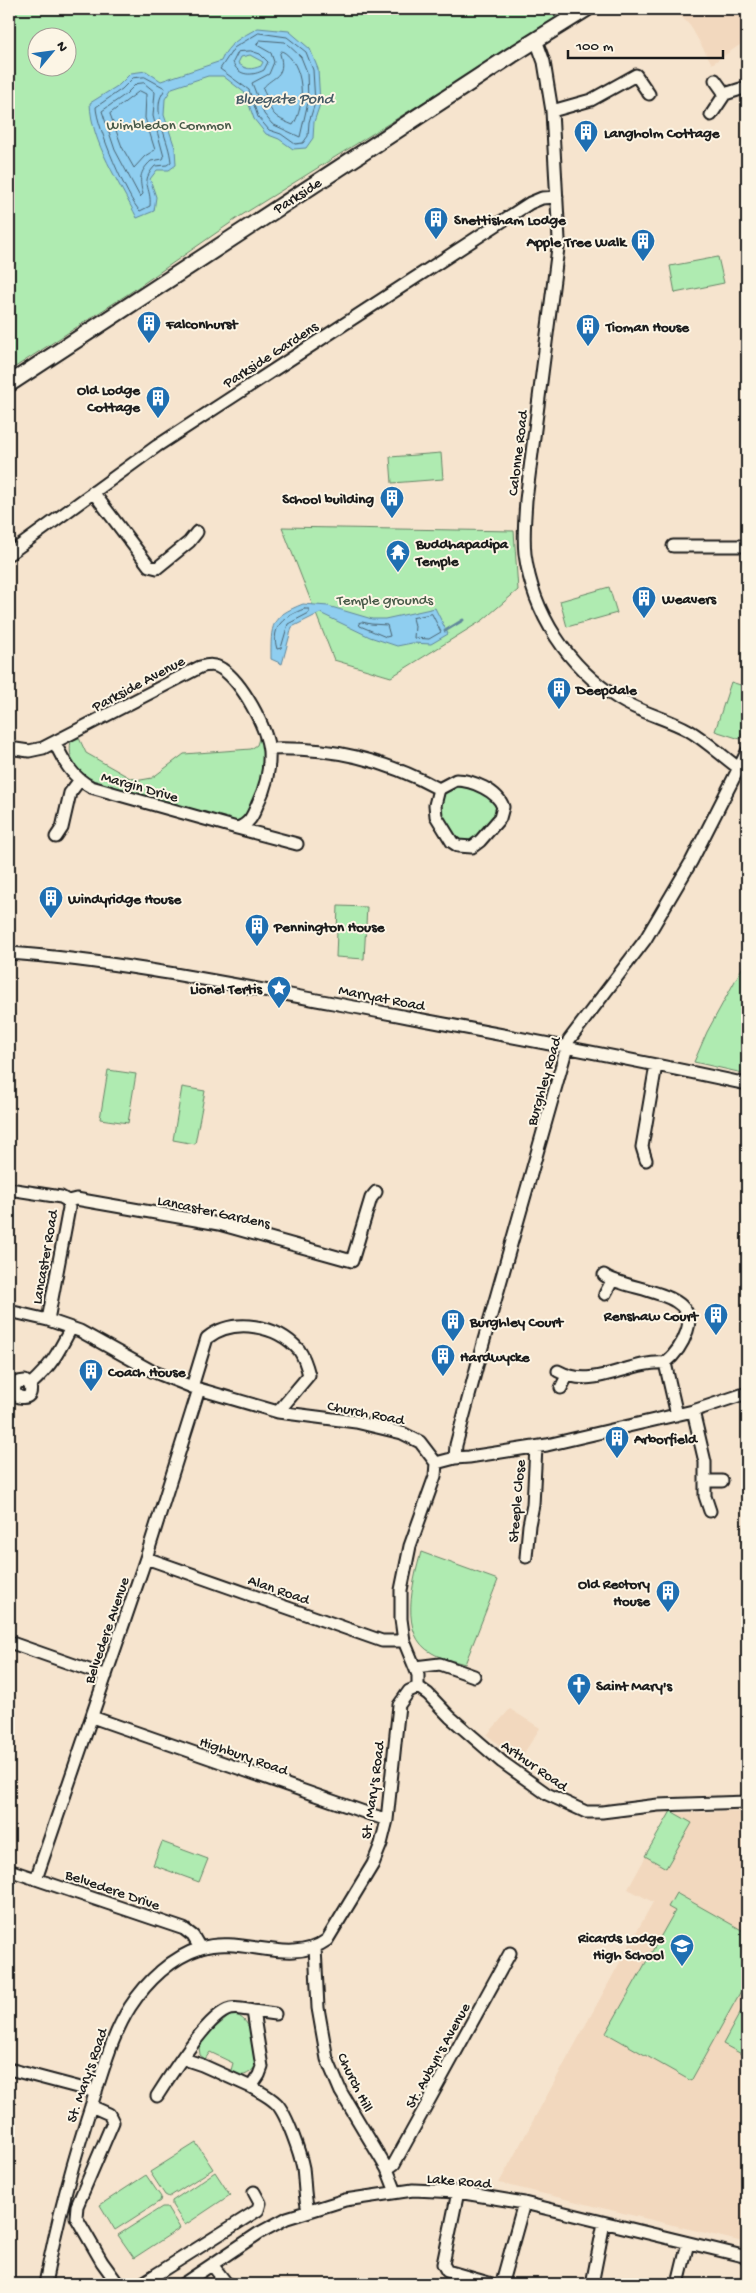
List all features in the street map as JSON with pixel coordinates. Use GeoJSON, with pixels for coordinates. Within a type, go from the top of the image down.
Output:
{"type":"FeatureCollection","features":[{"type":"Feature","properties":{"kind":"main road","name":"Parkside"},"geometry":{"type":"LineString","coordinates":[[9,384],[586,9]]}},
{"type":"Feature","properties":{"kind":"street","name":"Calonne Road"},"geometry":{"type":"LineString","coordinates":[[536,40],[544,62],[552,111],[559,240],[526,500],[525,555],[537,600],[556,639],[579,668],[592,679],[627,704],[687,729],[740,770]]}},
{"type":"Feature","properties":{"kind":"street"},"geometry":{"type":"LineString","coordinates":[[552,111],[592,100],[636,76],[649,94]]}},
{"type":"Feature","properties":{"kind":"street"},"geometry":{"type":"LineString","coordinates":[[715,80],[725,94]]}},
{"type":"Feature","properties":{"kind":"street"},"geometry":{"type":"LineString","coordinates":[[711,115],[725,94],[747,87]]}},
{"type":"Feature","properties":{"kind":"street","name":"Parkside Gardens"},"geometry":{"type":"LineString","coordinates":[[9,554],[93,492],[197,420],[530,203],[542,198],[557,197]]}},
{"type":"Feature","properties":{"kind":"street"},"geometry":{"type":"LineString","coordinates":[[93,492],[149,566],[157,568],[190,542],[197,532]]}},
{"type":"Feature","properties":{"kind":"street"},"geometry":{"type":"LineString","coordinates":[[673,546],[747,546]]}},
{"type":"Feature","properties":{"kind":"street","name":"Parkside Avenue"},"geometry":{"type":"LineString","coordinates":[[9,748],[29,751],[54,743],[200,667],[210,665],[223,669],[238,686],[253,708],[269,749]]}},
{"type":"Feature","properties":{"kind":"street","name":"Margin Drive"},"geometry":{"type":"LineString","coordinates":[[54,743],[69,769],[79,781],[104,792],[297,844]]}},
{"type":"Feature","properties":{"kind":"street"},"geometry":{"type":"LineString","coordinates":[[237,828],[246,825],[251,819],[262,795],[268,772],[269,749],[298,748],[364,758],[410,773],[439,789]]}},
{"type":"Feature","properties":{"kind":"street","name":"Burghley Road"},"geometry":{"type":"LineString","coordinates":[[455,1458],[456,1445],[482,1347],[570,1036],[645,940],[691,862],[740,770],[747,752]]}},
{"type":"Feature","properties":{"kind":"street"},"geometry":{"type":"LineString","coordinates":[[456,780],[463,780],[497,794],[503,807],[503,814],[478,843],[472,847],[458,846],[452,842],[436,816],[435,805],[439,789],[456,780]]}},
{"type":"Feature","properties":{"kind":"street"},"geometry":{"type":"LineString","coordinates":[[56,837],[62,828],[70,793],[79,781]]}},
{"type":"Feature","properties":{"kind":"street","name":"Marryat Road"},"geometry":{"type":"LineString","coordinates":[[9,953],[64,957],[142,968],[566,1047],[747,1084]]}},
{"type":"Feature","properties":{"kind":"street"},"geometry":{"type":"LineString","coordinates":[[646,1160],[642,1147],[656,1065]]}},
{"type":"Feature","properties":{"kind":"street","name":"Lancaster Road"},"geometry":{"type":"LineString","coordinates":[[9,1189],[61,1197],[68,1201],[69,1208],[48,1320]]}},
{"type":"Feature","properties":{"kind":"street","name":"Lancaster Gardens"},"geometry":{"type":"LineString","coordinates":[[68,1201],[76,1199],[220,1224],[351,1266],[371,1198],[376,1192]]}},
{"type":"Feature","properties":{"kind":"street"},"geometry":{"type":"LineString","coordinates":[[606,1294],[608,1278],[667,1296],[682,1306],[690,1322],[687,1333],[680,1346],[665,1363]]}},
{"type":"Feature","properties":{"kind":"street","name":"Church Road"},"geometry":{"type":"LineString","coordinates":[[9,1311],[48,1320],[71,1328],[152,1371],[195,1388],[278,1412],[356,1422],[402,1433],[420,1442],[436,1463]]}},
{"type":"Feature","properties":{"kind":"street"},"geometry":{"type":"LineString","coordinates":[[195,1388],[207,1338],[215,1332],[235,1325],[264,1329],[278,1335],[300,1351],[310,1375],[278,1412]]}},
{"type":"Feature","properties":{"kind":"street"},"geometry":{"type":"LineString","coordinates":[[30,1385],[54,1361],[71,1328]]}},
{"type":"Feature","properties":{"kind":"street"},"geometry":{"type":"LineString","coordinates":[[561,1388],[562,1374],[584,1378],[608,1376],[651,1362],[665,1363]]}},
{"type":"Feature","properties":{"kind":"street"},"geometry":{"type":"LineString","coordinates":[[665,1363],[677,1415]]}},
{"type":"Feature","properties":{"kind":"street","name":"Belvedere Avenue"},"geometry":{"type":"LineString","coordinates":[[36,1879],[146,1558],[195,1388]]}},
{"type":"Feature","properties":{"kind":"street"},"geometry":{"type":"LineString","coordinates":[[418,1687],[418,1675],[404,1641],[401,1619],[401,1590],[409,1551],[435,1476],[436,1463],[455,1458],[536,1447],[693,1411],[720,1404],[747,1393]]}},
{"type":"Feature","properties":{"kind":"street"},"geometry":{"type":"LineString","coordinates":[[693,1411],[704,1462],[707,1481],[706,1496],[710,1512]]}},
{"type":"Feature","properties":{"kind":"street","name":"Steeple Close"},"geometry":{"type":"LineString","coordinates":[[526,1557],[533,1505],[536,1447]]}},
{"type":"Feature","properties":{"kind":"street"},"geometry":{"type":"LineString","coordinates":[[707,1481],[722,1482]]}},
{"type":"Feature","properties":{"kind":"street","name":"Alan Road"},"geometry":{"type":"LineString","coordinates":[[146,1558],[382,1641],[404,1641]]}},
{"type":"Feature","properties":{"kind":"street"},"geometry":{"type":"LineString","coordinates":[[9,1642],[106,1676]]}},
{"type":"Feature","properties":{"kind":"street"},"geometry":{"type":"LineString","coordinates":[[415,1667],[440,1664],[474,1676]]}},
{"type":"Feature","properties":{"kind":"street","name":"Arthur Road"},"geometry":{"type":"LineString","coordinates":[[418,1687],[502,1762],[546,1794],[586,1812],[602,1812],[658,1804],[747,1802]]}},
{"type":"Feature","properties":{"kind":"street","name":"St. Mary's Road"},"geometry":{"type":"LineString","coordinates":[[45,2284],[58,2218],[91,2106],[120,2024],[141,1991],[170,1964],[200,1948],[220,1945],[289,1951],[315,1947],[327,1940],[333,1933],[373,1864],[381,1844],[387,1820],[399,1705],[409,1691],[418,1687]]}},
{"type":"Feature","properties":{"kind":"street","name":"Highbury Road"},"geometry":{"type":"LineString","coordinates":[[92,1717],[387,1820]]}},
{"type":"Feature","properties":{"kind":"street","name":"Belvedere Drive"},"geometry":{"type":"LineString","coordinates":[[9,1870],[184,1929],[193,1936],[200,1948]]}},
{"type":"Feature","properties":{"kind":"street","name":"Church Hill"},"geometry":{"type":"LineString","coordinates":[[315,1947],[318,2008],[327,2059],[341,2092],[387,2169],[396,2192]]}},
{"type":"Feature","properties":{"kind":"street","name":"St. Aubyn's Avenue"},"geometry":{"type":"LineString","coordinates":[[387,2169],[394,2164],[510,1953]]}},
{"type":"Feature","properties":{"kind":"street"},"geometry":{"type":"LineString","coordinates":[[156,2096],[184,2059],[192,2044],[219,2014],[231,2008],[275,2014]]}},
{"type":"Feature","properties":{"kind":"street"},"geometry":{"type":"LineString","coordinates":[[251,2087],[262,2067],[253,2011]]}},
{"type":"Feature","properties":{"kind":"street"},"geometry":{"type":"LineString","coordinates":[[184,2059],[202,2064],[251,2087],[266,2095],[278,2105],[299,2150],[308,2210]]}},
{"type":"Feature","properties":{"kind":"street"},"geometry":{"type":"LineString","coordinates":[[9,2069],[96,2092]]}},
{"type":"Feature","properties":{"kind":"street"},"geometry":{"type":"LineString","coordinates":[[91,2106],[109,2114],[113,2122],[77,2206],[76,2218],[102,2262],[118,2284]]}},
{"type":"Feature","properties":{"kind":"street","name":"Lake Road"},"geometry":{"type":"LineString","coordinates":[[183,2284],[274,2224],[308,2210],[345,2200],[413,2190],[458,2192],[524,2203],[747,2257]]}},
{"type":"Feature","properties":{"kind":"street"},"geometry":{"type":"LineString","coordinates":[[142,2284],[258,2210],[260,2203],[254,2192]]}},
{"type":"Feature","properties":{"kind":"street"},"geometry":{"type":"LineString","coordinates":[[458,2192],[443,2264],[447,2271],[492,2284]]}},
{"type":"Feature","properties":{"kind":"street"},"geometry":{"type":"LineString","coordinates":[[498,2284],[502,2282],[524,2203]]}},
{"type":"Feature","properties":{"kind":"street"},"geometry":{"type":"LineString","coordinates":[[592,2284],[604,2223]]}},
{"type":"Feature","properties":{"kind":"street"},"geometry":{"type":"LineString","coordinates":[[678,2284],[688,2243]]}},
{"type":"Feature","properties":{"kind":"street"},"geometry":{"type":"LineString","coordinates":[[213,2266],[227,2284]]}},
{"type":"Feature","properties":{"kind":"shaded area"},"geometry":{"type":"Polygon","coordinates":[[[675,9],[747,9],[747,40],[712,64],[691,27],[675,9]]]}},
{"type":"Feature","properties":{"kind":"shaded area"},"geometry":{"type":"Polygon","coordinates":[[[510,1709],[540,1728],[519,1761],[487,1735],[510,1709]]]}},
{"type":"Feature","properties":{"kind":"shaded area"},"geometry":{"type":"Polygon","coordinates":[[[747,1811],[747,2243],[499,2183],[653,1902],[628,1889],[669,1814],[747,1811]]]}},
{"type":"Feature","properties":{"kind":"green space","name":"Wimbledon Common"},"geometry":{"type":"Polygon","coordinates":[[[9,9],[573,9],[242,215],[131,292],[9,371],[9,9]]]}},
{"type":"Feature","properties":{"kind":"green space"},"geometry":{"type":"Polygon","coordinates":[[[718,257],[724,283],[675,293],[670,266],[718,257]]]}},
{"type":"Feature","properties":{"kind":"green space"},"geometry":{"type":"Polygon","coordinates":[[[441,453],[443,479],[392,483],[390,457],[441,453]]]}},
{"type":"Feature","properties":{"kind":"green space","name":"Temple grounds"},"geometry":{"type":"Polygon","coordinates":[[[282,527],[514,531],[518,590],[483,620],[391,677],[334,660],[282,527]]]}},
{"type":"Feature","properties":{"kind":"green space"},"geometry":{"type":"Polygon","coordinates":[[[609,587],[617,613],[567,627],[560,601],[609,587]]]}},
{"type":"Feature","properties":{"kind":"green space"},"geometry":{"type":"Polygon","coordinates":[[[731,682],[747,687],[747,718],[740,739],[715,731],[731,682]]]}},
{"type":"Feature","properties":{"kind":"green space"},"geometry":{"type":"Polygon","coordinates":[[[260,735],[263,757],[260,783],[251,807],[237,823],[105,787],[79,770],[74,764],[70,750],[71,741],[79,738],[86,753],[130,778],[141,780],[152,778],[184,754],[251,749],[257,745],[260,735]]]}},
{"type":"Feature","properties":{"kind":"green space"},"geometry":{"type":"Polygon","coordinates":[[[463,784],[495,797],[498,804],[498,814],[472,841],[463,842],[452,832],[444,820],[441,806],[445,793],[463,784]]]}},
{"type":"Feature","properties":{"kind":"green space"},"geometry":{"type":"Polygon","coordinates":[[[338,906],[367,907],[364,959],[336,957],[338,906]]]}},
{"type":"Feature","properties":{"kind":"green space"},"geometry":{"type":"Polygon","coordinates":[[[747,959],[747,1074],[694,1062],[707,1032],[747,959]]]}},
{"type":"Feature","properties":{"kind":"green space"},"geometry":{"type":"Polygon","coordinates":[[[108,1070],[136,1074],[128,1123],[100,1119],[108,1070]]]}},
{"type":"Feature","properties":{"kind":"green space"},"geometry":{"type":"Polygon","coordinates":[[[182,1087],[205,1091],[195,1144],[173,1140],[182,1087]]]}},
{"type":"Feature","properties":{"kind":"green space"},"geometry":{"type":"Polygon","coordinates":[[[421,1552],[498,1580],[465,1664],[432,1653],[421,1645],[415,1634],[411,1621],[412,1592],[421,1552]]]}},
{"type":"Feature","properties":{"kind":"green space"},"geometry":{"type":"Polygon","coordinates":[[[671,1811],[692,1823],[666,1868],[645,1856],[671,1811]]]}},
{"type":"Feature","properties":{"kind":"green space"},"geometry":{"type":"Polygon","coordinates":[[[162,1842],[208,1859],[199,1882],[153,1865],[162,1842]]]}},
{"type":"Feature","properties":{"kind":"green space"},"geometry":{"type":"Polygon","coordinates":[[[676,1893],[747,1933],[747,1980],[691,2081],[606,2033],[675,1911],[668,1907],[676,1893]]]}},
{"type":"Feature","properties":{"kind":"green space"},"geometry":{"type":"Polygon","coordinates":[[[747,2000],[747,2057],[723,2044],[747,2000]]]}},
{"type":"Feature","properties":{"kind":"green space"},"geometry":{"type":"Polygon","coordinates":[[[232,2014],[245,2021],[252,2034],[256,2066],[244,2075],[230,2074],[233,2063],[210,2052],[205,2059],[200,2055],[199,2047],[204,2037],[232,2014]]]}},
{"type":"Feature","properties":{"kind":"green space"},"geometry":{"type":"Polygon","coordinates":[[[196,2143],[213,2169],[169,2197],[165,2195],[150,2172],[196,2143]]]}},
{"type":"Feature","properties":{"kind":"green space"},"geometry":{"type":"Polygon","coordinates":[[[215,2172],[230,2195],[185,2225],[172,2205],[172,2201],[215,2172]]]}},
{"type":"Feature","properties":{"kind":"green space"},"geometry":{"type":"Polygon","coordinates":[[[146,2175],[161,2197],[160,2201],[115,2230],[100,2205],[146,2175]]]}},
{"type":"Feature","properties":{"kind":"green space"},"geometry":{"type":"Polygon","coordinates":[[[162,2207],[167,2207],[180,2228],[134,2258],[118,2235],[162,2207]]]}},
{"type":"Feature","properties":{"kind":"water","name":"Bluegate Pond"},"geometry":{"type":"Polygon","coordinates":[[[258,28],[289,31],[310,49],[318,69],[320,104],[314,122],[313,138],[306,148],[293,149],[279,139],[266,134],[254,119],[245,93],[223,76],[208,76],[172,88],[165,99],[164,115],[175,148],[176,165],[169,170],[157,170],[150,179],[156,197],[154,211],[137,218],[101,148],[95,133],[90,103],[119,85],[131,73],[146,71],[161,81],[221,61],[232,45],[258,28]],[[250,55],[241,57],[238,63],[251,69],[261,66],[263,62],[250,55]]]}},
{"type":"Feature","properties":{"kind":"water"},"geometry":{"type":"Polygon","coordinates":[[[303,604],[328,606],[372,619],[385,619],[435,608],[448,634],[431,644],[412,643],[397,646],[370,637],[320,613],[292,627],[282,664],[271,659],[271,637],[275,623],[284,613],[303,604]]]}},
{"type":"Feature","properties":{"kind":"waterway"},"geometry":{"type":"LineString","coordinates":[[445,631],[463,620]]}},
{"type":"Feature","properties":{"kind":"place","name":"Langholm Cottage"},"geometry":{"type":"Point","coordinates":[586,153]}},
{"type":"Feature","properties":{"kind":"place","name":"Snettisham Lodge"},"geometry":{"type":"Point","coordinates":[436,240]}},
{"type":"Feature","properties":{"kind":"place","name":"Apple Tree Walk"},"geometry":{"type":"Point","coordinates":[643,262]}},
{"type":"Feature","properties":{"kind":"place","name":"Falconhurst"},"geometry":{"type":"Point","coordinates":[149,344]}},
{"type":"Feature","properties":{"kind":"place","name":"Tioman House"},"geometry":{"type":"Point","coordinates":[588,347]}},
{"type":"Feature","properties":{"kind":"place","name":"Old Lodge Cottage"},"geometry":{"type":"Point","coordinates":[158,419]}},
{"type":"Feature","properties":{"kind":"place","name":"School building"},"geometry":{"type":"Point","coordinates":[392,519]}},
{"type":"Feature","properties":{"kind":"place","name":"Buddhapadipa Temple"},"geometry":{"type":"Point","coordinates":[398,573]}},
{"type":"Feature","properties":{"kind":"place","name":"Weavers"},"geometry":{"type":"Point","coordinates":[644,619]}},
{"type":"Feature","properties":{"kind":"place","name":"Deepdale"},"geometry":{"type":"Point","coordinates":[559,710]}},
{"type":"Feature","properties":{"kind":"place","name":"Windyridge House"},"geometry":{"type":"Point","coordinates":[51,919]}},
{"type":"Feature","properties":{"kind":"place","name":"Pennington House"},"geometry":{"type":"Point","coordinates":[257,947]}},
{"type":"Feature","properties":{"kind":"place","name":"Lionel Tertis"},"geometry":{"type":"Point","coordinates":[279,1009]}},
{"type":"Feature","properties":{"kind":"place","name":"Renshaw Court"},"geometry":{"type":"Point","coordinates":[716,1336]}},
{"type":"Feature","properties":{"kind":"place","name":"Burghley Court"},"geometry":{"type":"Point","coordinates":[453,1342]}},
{"type":"Feature","properties":{"kind":"place","name":"Hardwycke"},"geometry":{"type":"Point","coordinates":[443,1377]}},
{"type":"Feature","properties":{"kind":"place","name":"Coach House"},"geometry":{"type":"Point","coordinates":[91,1392]}},
{"type":"Feature","properties":{"kind":"place","name":"Arborfield"},"geometry":{"type":"Point","coordinates":[617,1459]}},
{"type":"Feature","properties":{"kind":"place","name":"Old Rectory House"},"geometry":{"type":"Point","coordinates":[668,1613]}},
{"type":"Feature","properties":{"kind":"place","name":"Saint Mary's"},"geometry":{"type":"Point","coordinates":[579,1706]}},
{"type":"Feature","properties":{"kind":"place","name":"Ricards Lodge High School"},"geometry":{"type":"Point","coordinates":[682,1967]}}]}
